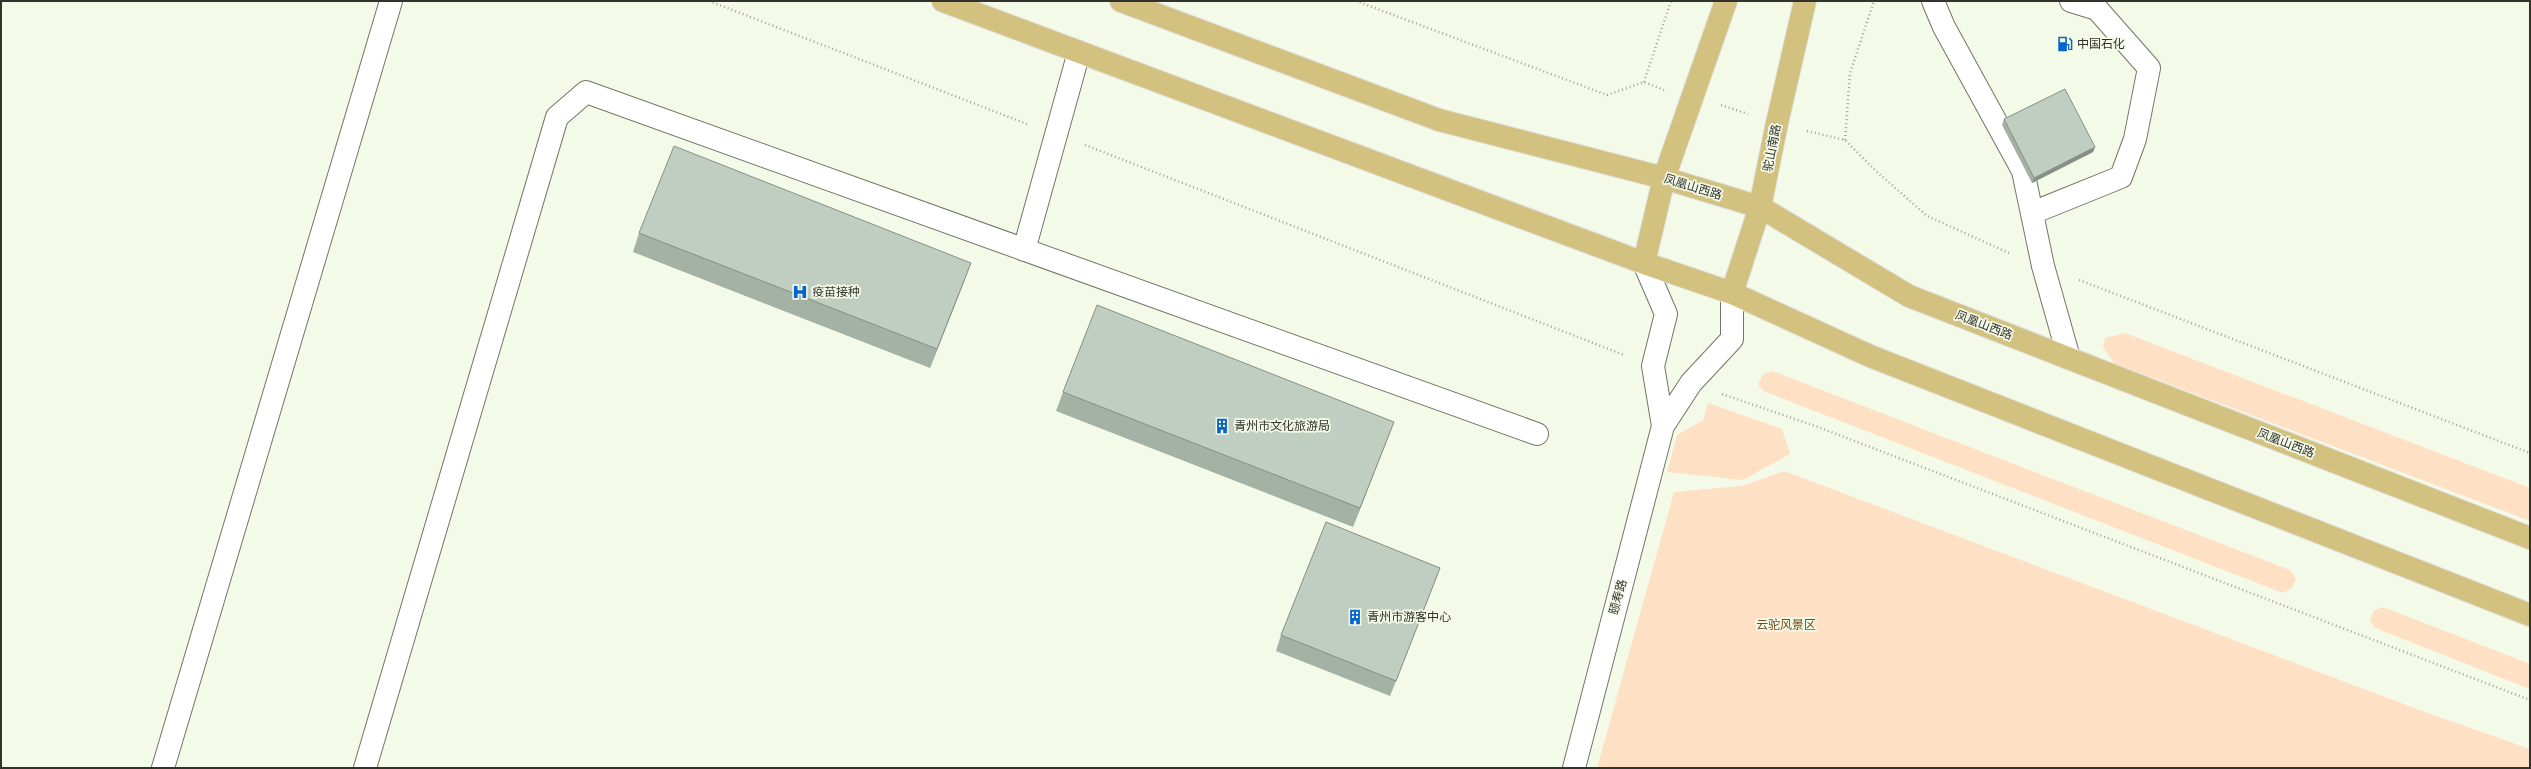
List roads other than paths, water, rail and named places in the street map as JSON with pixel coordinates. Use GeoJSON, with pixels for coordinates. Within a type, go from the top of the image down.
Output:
{"type":"FeatureCollection","features":[{"type":"Feature","properties":{"kind":"main road"},"geometry":{"type":"LineString","coordinates":[[943,1],[1644,263],[1732,293],[1870,356],[2530,615]]}},
{"type":"Feature","properties":{"kind":"main road","name":"凤凰山西路"},"geometry":{"type":"LineString","coordinates":[[1121,1],[1439,120],[1664,178],[1760,208],[1909,296],[2530,538]]}},
{"type":"Feature","properties":{"kind":"main road"},"geometry":{"type":"LineString","coordinates":[[1644,263],[1664,178],[1691,96],[1726,1]]}},
{"type":"Feature","properties":{"kind":"main road","name":"驼山南路"},"geometry":{"type":"LineString","coordinates":[[1732,293],[1760,208],[1777,123],[1805,1]]}},
{"type":"Feature","properties":{"kind":"street"},"geometry":{"type":"LineString","coordinates":[[163,768],[391,1]]}},
{"type":"Feature","properties":{"kind":"street"},"geometry":{"type":"LineString","coordinates":[[1933,1],[1944,27],[2023,171],[2043,266],[2069,358]]}},
{"type":"Feature","properties":{"kind":"street"},"geometry":{"type":"LineString","coordinates":[[2032,213],[2121,178],[2135,139],[2149,68],[2097,9],[2070,1]]}},
{"type":"Feature","properties":{"kind":"street"},"geometry":{"type":"LineString","coordinates":[[1024,250],[1079,52]]}},
{"type":"Feature","properties":{"kind":"street"},"geometry":{"type":"LineString","coordinates":[[365,768],[557,117],[586,92],[1537,434]]}},
{"type":"Feature","properties":{"kind":"street"},"geometry":{"type":"LineString","coordinates":[[1644,263],[1666,314],[1653,366],[1663,426]]}},
{"type":"Feature","properties":{"kind":"street"},"geometry":{"type":"LineString","coordinates":[[1663,426],[1691,383],[1732,339],[1732,293]]}},
{"type":"Feature","properties":{"kind":"street","name":"颐寿路"},"geometry":{"type":"LineString","coordinates":[[1574,768],[1663,426]]}},
{"type":"Feature","properties":{"kind":"place","name":"中国石化"},"geometry":{"type":"Point","coordinates":[2065,44]}},
{"type":"Feature","properties":{"kind":"place","name":"疫苗接种"},"geometry":{"type":"Point","coordinates":[800,292]}},
{"type":"Feature","properties":{"kind":"place","name":"青州市文化旅游局"},"geometry":{"type":"Point","coordinates":[1222,426]}},
{"type":"Feature","properties":{"kind":"place","name":"青州市游客中心"},"geometry":{"type":"Point","coordinates":[1355,617]}},
{"type":"Feature","properties":{"kind":"park label","name":"云驼风景区"},"geometry":{"type":"Point","coordinates":[1786,625]}}]}
